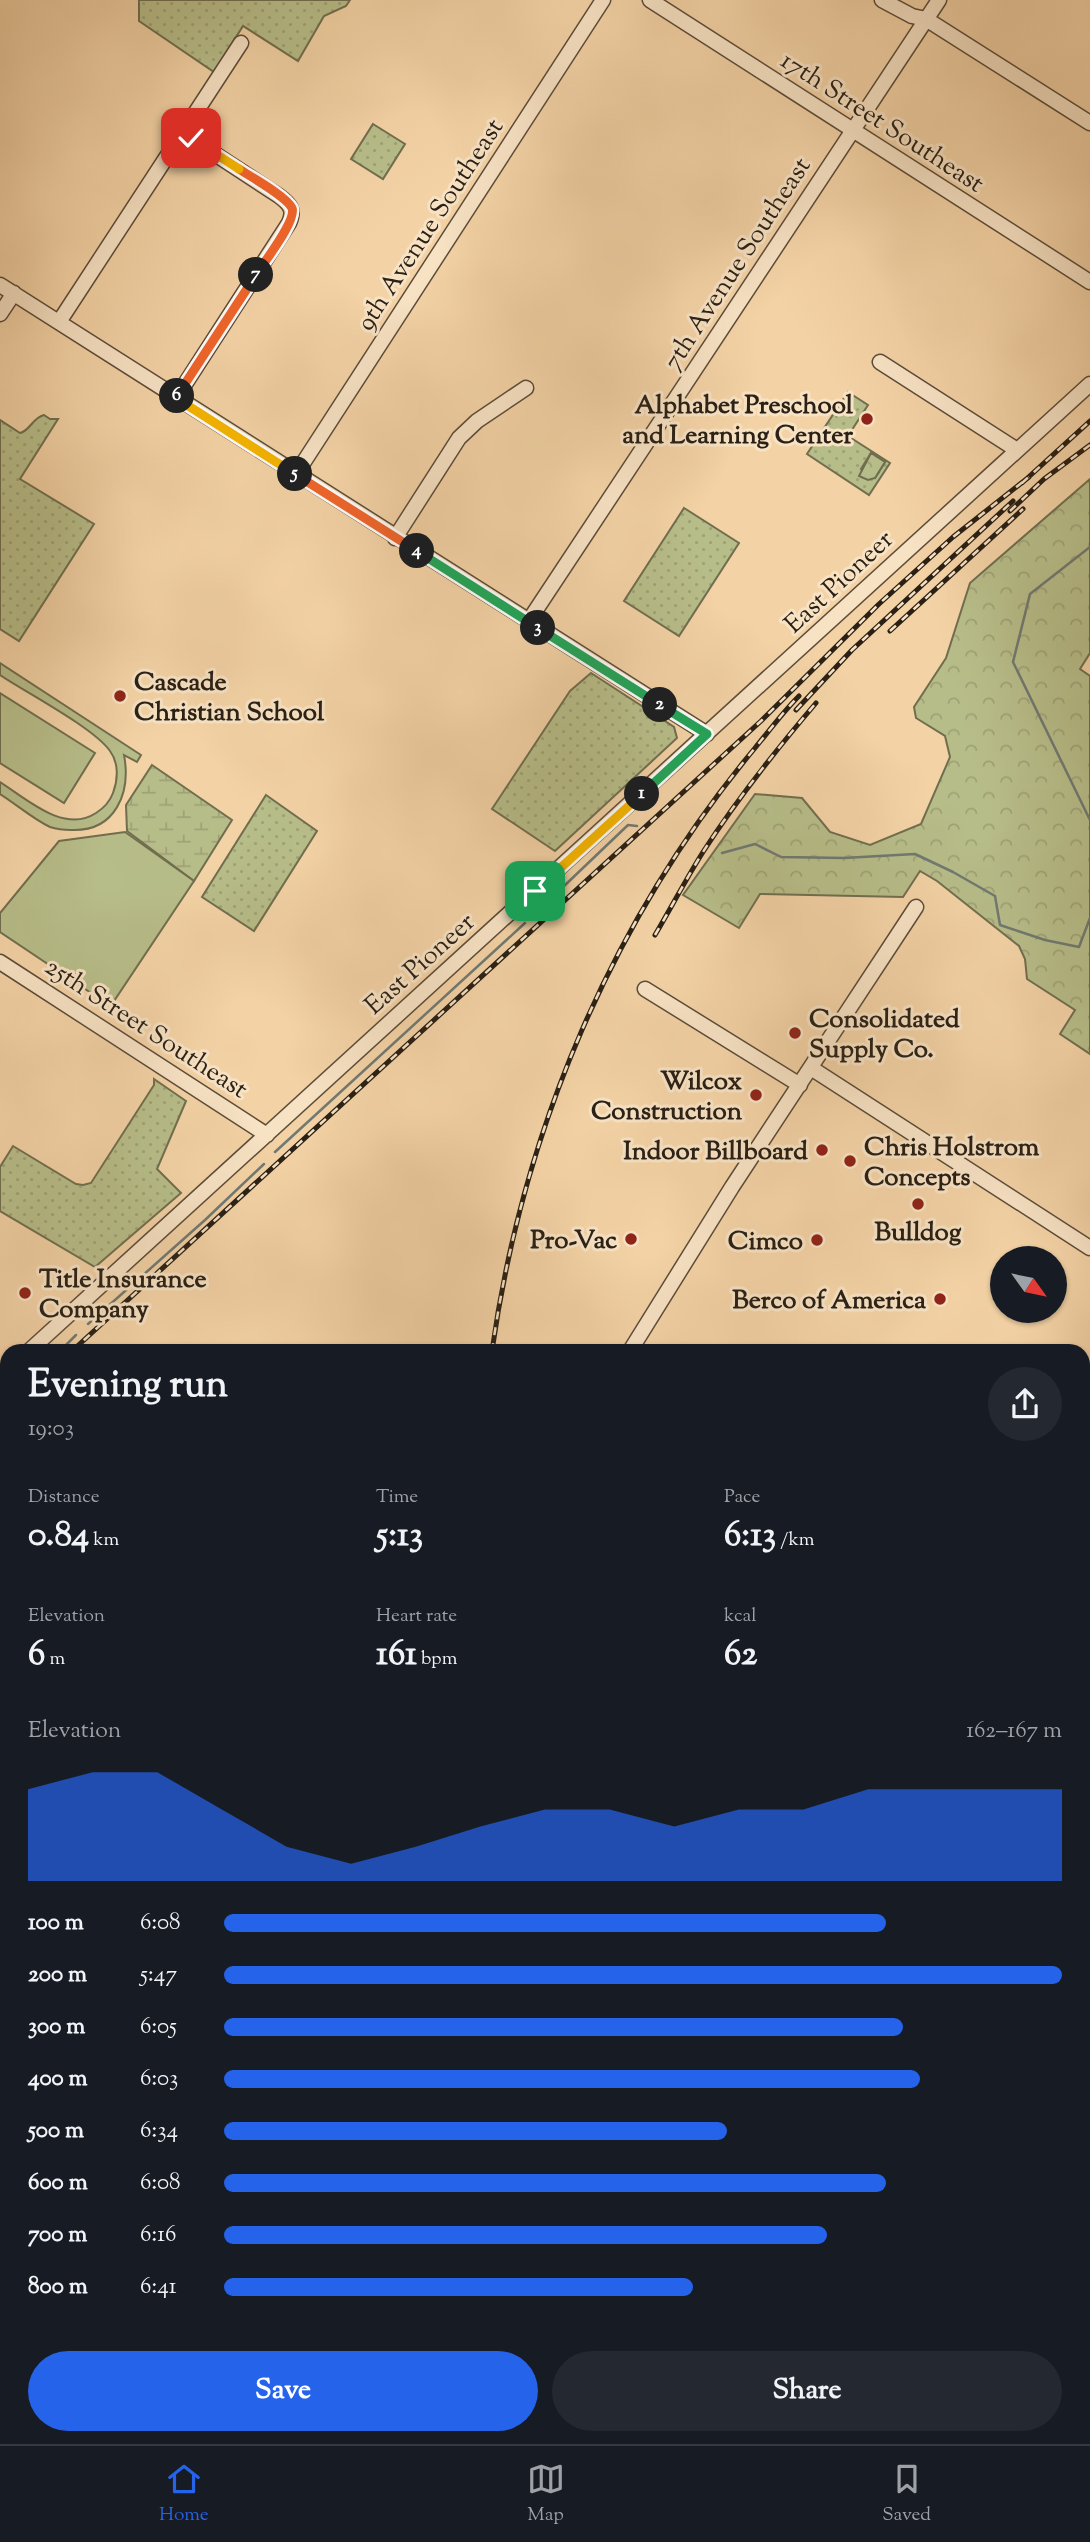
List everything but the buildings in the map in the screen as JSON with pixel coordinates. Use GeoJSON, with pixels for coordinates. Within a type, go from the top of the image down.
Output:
{"type":"FeatureCollection","features":[{"type":"Feature","properties":{"kind":"street","name":"9th Avenue Southeast"},"geometry":{"type":"LineString","coordinates":[[296,474],[603,0]]}},
{"type":"Feature","properties":{"kind":"street","name":"17th Street Southeast"},"geometry":{"type":"LineString","coordinates":[[650,0],[1090,282]]}},
{"type":"Feature","properties":{"kind":"street"},"geometry":{"type":"LineString","coordinates":[[882,0],[912,16],[926,19],[1090,123]]}},
{"type":"Feature","properties":{"kind":"street","name":"7th Avenue Southeast"},"geometry":{"type":"LineString","coordinates":[[528,622],[939,0]]}},
{"type":"Feature","properties":{"kind":"street"},"geometry":{"type":"LineString","coordinates":[[60,322],[241,43]]}},
{"type":"Feature","properties":{"kind":"street"},"geometry":{"type":"LineString","coordinates":[[176,398],[293,213],[291,207],[279,196],[183,133]]}},
{"type":"Feature","properties":{"kind":"street"},"geometry":{"type":"LineString","coordinates":[[0,285],[707,734]]}},
{"type":"Feature","properties":{"kind":"street"},"geometry":{"type":"LineString","coordinates":[[0,314],[13,293]]}},
{"type":"Feature","properties":{"kind":"street"},"geometry":{"type":"LineString","coordinates":[[880,362],[1017,450]]}},
{"type":"Feature","properties":{"kind":"street","name":"East Pioneer"},"geometry":{"type":"LineString","coordinates":[[37,1344],[1090,384]]}},
{"type":"Feature","properties":{"kind":"street"},"geometry":{"type":"LineString","coordinates":[[395,538],[459,438],[477,421],[526,388]]}},
{"type":"Feature","properties":{"kind":"street"},"geometry":{"type":"LineString","coordinates":[[634,1344],[732,1187],[916,907]]}},
{"type":"Feature","properties":{"kind":"street","name":"25th Street Southeast"},"geometry":{"type":"LineString","coordinates":[[0,962],[267,1135]]}},
{"type":"Feature","properties":{"kind":"street"},"geometry":{"type":"LineString","coordinates":[[645,989],[800,1085]]}},
{"type":"Feature","properties":{"kind":"street"},"geometry":{"type":"LineString","coordinates":[[811,1068],[1090,1248]]}},
{"type":"Feature","properties":{"kind":"green space"},"geometry":{"type":"Polygon","coordinates":[[[139,0],[350,0],[346,6],[324,16],[298,61],[243,26],[214,72],[139,21],[139,0]]]}},
{"type":"Feature","properties":{"kind":"green space"},"geometry":{"type":"Polygon","coordinates":[[[373,124],[405,144],[383,179],[351,159],[373,124]]]}},
{"type":"Feature","properties":{"kind":"green space"},"geometry":{"type":"Polygon","coordinates":[[[848,392],[868,405],[848,436],[890,463],[869,495],[807,454],[848,392]],[[871,453],[861,469],[875,478],[885,462],[871,453]]]}},
{"type":"Feature","properties":{"kind":"green space"},"geometry":{"type":"Polygon","coordinates":[[[44,415],[50,419],[58,419],[20,479],[94,524],[19,641],[0,629],[0,420],[20,433],[44,415]]]}},
{"type":"Feature","properties":{"kind":"green space"},"geometry":{"type":"Polygon","coordinates":[[[871,453],[885,462],[875,478],[868,480],[859,476],[871,453]]]}},
{"type":"Feature","properties":{"kind":"green space"},"geometry":{"type":"Polygon","coordinates":[[[1090,479],[1090,653],[1080,669],[1090,676],[1090,1054],[1060,1034],[1075,1010],[1027,979],[1025,959],[1019,946],[937,881],[920,871],[903,897],[760,894],[739,928],[683,895],[755,794],[802,798],[830,832],[870,845],[921,824],[950,757],[945,736],[916,718],[914,707],[946,658],[970,583],[1090,479]]]}},
{"type":"Feature","properties":{"kind":"green space"},"geometry":{"type":"Polygon","coordinates":[[[684,508],[739,543],[679,636],[624,601],[684,508]]]}},
{"type":"Feature","properties":{"kind":"green space"},"geometry":{"type":"Polygon","coordinates":[[[0,663],[141,755],[137,762],[124,755],[126,769],[122,796],[109,817],[99,824],[86,829],[71,830],[50,827],[0,794],[0,782],[46,812],[71,819],[84,818],[99,811],[108,802],[115,788],[117,772],[113,756],[102,742],[0,675],[0,663]]]}},
{"type":"Feature","properties":{"kind":"green space"},"geometry":{"type":"Polygon","coordinates":[[[591,673],[674,727],[677,738],[555,851],[492,809],[570,691],[591,673]]]}},
{"type":"Feature","properties":{"kind":"green space"},"geometry":{"type":"Polygon","coordinates":[[[0,693],[95,753],[64,803],[0,763],[0,693]]]}},
{"type":"Feature","properties":{"kind":"green space"},"geometry":{"type":"Polygon","coordinates":[[[152,765],[232,820],[194,881],[127,831],[126,805],[152,765]]]}},
{"type":"Feature","properties":{"kind":"green space"},"geometry":{"type":"Polygon","coordinates":[[[266,795],[317,831],[254,931],[202,897],[266,795]]]}},
{"type":"Feature","properties":{"kind":"green space"},"geometry":{"type":"Polygon","coordinates":[[[125,832],[194,881],[114,1001],[106,1003],[0,932],[0,913],[59,841],[125,832]]]}},
{"type":"Feature","properties":{"kind":"green space"},"geometry":{"type":"Polygon","coordinates":[[[154,1079],[186,1101],[157,1169],[181,1193],[95,1267],[0,1211],[0,1167],[13,1146],[76,1184],[91,1183],[154,1085],[154,1079]]]}},
{"type":"Feature","properties":{"kind":"waterway"},"geometry":{"type":"LineString","coordinates":[[1090,547],[1030,594],[1013,662],[1090,820]]}},
{"type":"Feature","properties":{"kind":"waterway"},"geometry":{"type":"LineString","coordinates":[[541,908],[628,825],[637,826]]}},
{"type":"Feature","properties":{"kind":"waterway"},"geometry":{"type":"LineString","coordinates":[[722,853],[755,844],[781,857],[844,858],[915,854],[995,896],[1000,925],[1045,940],[1079,947],[1090,918]]}},
{"type":"Feature","properties":{"kind":"waterway"},"geometry":{"type":"LineString","coordinates":[[275,1152],[525,923]]}},
{"type":"Feature","properties":{"kind":"waterway"},"geometry":{"type":"LineString","coordinates":[[88,1324],[264,1164]]}},
{"type":"Feature","properties":{"kind":"waterway"},"geometry":{"type":"LineString","coordinates":[[67,1344],[76,1335]]}},
{"type":"Feature","properties":{"kind":"railway"},"geometry":{"type":"LineString","coordinates":[[1022,483],[1090,421]]}},
{"type":"Feature","properties":{"kind":"railway"},"geometry":{"type":"LineString","coordinates":[[1010,511],[1044,479],[1090,445]]}},
{"type":"Feature","properties":{"kind":"railway"},"geometry":{"type":"LineString","coordinates":[[80,1344],[761,721],[879,604],[953,537],[1029,477]]}},
{"type":"Feature","properties":{"kind":"railway"},"geometry":{"type":"LineString","coordinates":[[796,710],[852,650],[1013,501]]}},
{"type":"Feature","properties":{"kind":"railway"},"geometry":{"type":"LineString","coordinates":[[890,631],[1023,509]]}},
{"type":"Feature","properties":{"kind":"railway"},"geometry":{"type":"LineString","coordinates":[[493,1344],[506,1269],[526,1188],[551,1108],[582,1031],[617,956],[658,884],[704,814],[799,696]]}},
{"type":"Feature","properties":{"kind":"railway"},"geometry":{"type":"LineString","coordinates":[[655,935],[729,813],[816,703]]}},
{"type":"Feature","properties":{"kind":"place","name":"Alphabet Preschool and Learning Center"},"geometry":{"type":"Point","coordinates":[867,419]}},
{"type":"Feature","properties":{"kind":"place","name":"Cascade Christian School"},"geometry":{"type":"Point","coordinates":[120,696]}},
{"type":"Feature","properties":{"kind":"place","name":"Consolidated Supply Co."},"geometry":{"type":"Point","coordinates":[795,1033]}},
{"type":"Feature","properties":{"kind":"place","name":"Wilcox Construction"},"geometry":{"type":"Point","coordinates":[756,1095]}},
{"type":"Feature","properties":{"kind":"place","name":"Indoor Billboard"},"geometry":{"type":"Point","coordinates":[822,1150]}},
{"type":"Feature","properties":{"kind":"place","name":"Chris Holstrom Concepts"},"geometry":{"type":"Point","coordinates":[850,1161]}},
{"type":"Feature","properties":{"kind":"place","name":"Bulldog"},"geometry":{"type":"Point","coordinates":[918,1204]}},
{"type":"Feature","properties":{"kind":"place","name":"Pro-Vac"},"geometry":{"type":"Point","coordinates":[631,1239]}},
{"type":"Feature","properties":{"kind":"place","name":"Cimco"},"geometry":{"type":"Point","coordinates":[817,1240]}},
{"type":"Feature","properties":{"kind":"place","name":"Title Insurance Company"},"geometry":{"type":"Point","coordinates":[25,1293]}},
{"type":"Feature","properties":{"kind":"place","name":"Berco of America"},"geometry":{"type":"Point","coordinates":[940,1299]}},
{"type":"Feature","properties":{"kind":"route"},"geometry":{"type":"LineString","coordinates":[[191,138],[279,196],[291,207],[293,213],[176,398],[707,734],[535,891]]}}]}
